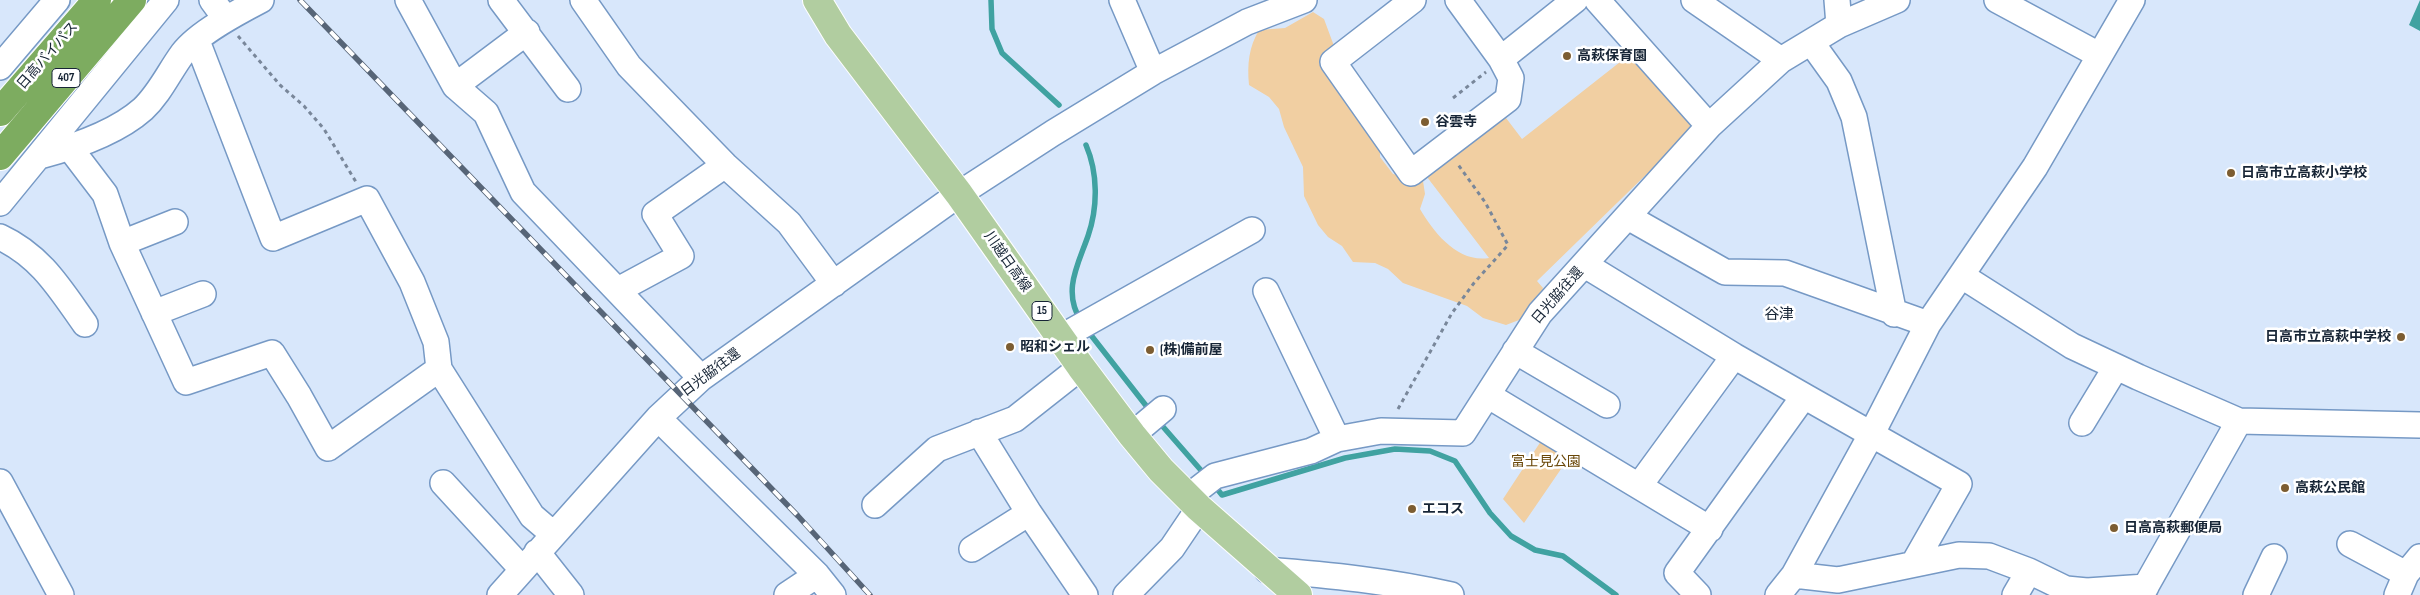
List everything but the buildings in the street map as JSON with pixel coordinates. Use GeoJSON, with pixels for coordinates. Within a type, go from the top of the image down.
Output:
{"type":"FeatureCollection","features":[{"type":"Feature","properties":{"kind":"highway","name":"日高バイパス"},"geometry":{"type":"LineString","coordinates":[[0,112],[97,0]]}},
{"type":"Feature","properties":{"kind":"highway","name":"日高バイパス"},"geometry":{"type":"LineString","coordinates":[[0,156],[132,0]]}},
{"type":"Feature","properties":{"kind":"main road","name":"川越日高線"},"geometry":{"type":"LineString","coordinates":[[817,0],[838,35],[1066,334],[1081,367],[1137,430],[1161,470],[1201,492],[1268,570],[1298,595]]}},
{"type":"Feature","properties":{"kind":"street"},"geometry":{"type":"LineString","coordinates":[[0,67],[57,0]]}},
{"type":"Feature","properties":{"kind":"street"},"geometry":{"type":"LineString","coordinates":[[85,324],[50,276],[21,247],[0,238],[4,220],[1,202],[166,0]]}},
{"type":"Feature","properties":{"kind":"street"},"geometry":{"type":"LineString","coordinates":[[40,156],[70,148],[127,121],[144,108],[163,85],[184,52],[197,41],[219,10],[261,0]]}},
{"type":"Feature","properties":{"kind":"street"},"geometry":{"type":"LineString","coordinates":[[408,0],[455,86],[486,112],[514,177],[523,192],[701,378]]}},
{"type":"Feature","properties":{"kind":"street"},"geometry":{"type":"LineString","coordinates":[[501,0],[527,32],[568,89]]}},
{"type":"Feature","properties":{"kind":"street"},"geometry":{"type":"LineString","coordinates":[[583,0],[629,66],[725,165],[789,223],[834,284]]}},
{"type":"Feature","properties":{"kind":"street"},"geometry":{"type":"LineString","coordinates":[[1122,0],[1153,72]]}},
{"type":"Feature","properties":{"kind":"street","name":"日光脇往還"},"geometry":{"type":"LineString","coordinates":[[500,595],[658,418],[701,378],[959,194],[1053,133],[1153,72],[1247,22],[1304,0]]}},
{"type":"Feature","properties":{"kind":"street"},"geometry":{"type":"LineString","coordinates":[[1413,0],[1333,62],[1411,173],[1508,99],[1511,78],[1502,59],[1458,0]]}},
{"type":"Feature","properties":{"kind":"street"},"geometry":{"type":"LineString","coordinates":[[1502,59],[1575,0]]}},
{"type":"Feature","properties":{"kind":"street"},"geometry":{"type":"LineString","coordinates":[[1598,0],[1709,126]]}},
{"type":"Feature","properties":{"kind":"street"},"geometry":{"type":"LineString","coordinates":[[1694,0],[1781,60]]}},
{"type":"Feature","properties":{"kind":"street"},"geometry":{"type":"LineString","coordinates":[[1837,0],[1839,25]]}},
{"type":"Feature","properties":{"kind":"street","name":"日光脇往還"},"geometry":{"type":"LineString","coordinates":[[1201,492],[1311,451],[1337,439],[1387,431],[1463,433],[1489,396],[1540,313],[1709,126],[1781,60],[1839,25],[1897,0]]}},
{"type":"Feature","properties":{"kind":"street"},"geometry":{"type":"LineString","coordinates":[[1998,0],[2099,55]]}},
{"type":"Feature","properties":{"kind":"street"},"geometry":{"type":"LineString","coordinates":[[1778,595],[1794,575],[1871,435],[1928,324],[2035,167],[2132,0]]}},
{"type":"Feature","properties":{"kind":"street"},"geometry":{"type":"LineString","coordinates":[[455,86],[527,32]]}},
{"type":"Feature","properties":{"kind":"street"},"geometry":{"type":"LineString","coordinates":[[197,41],[273,238],[367,199],[412,282],[436,342],[439,369],[532,516],[537,552]]}},
{"type":"Feature","properties":{"kind":"street"},"geometry":{"type":"LineString","coordinates":[[1811,42],[1839,82],[1854,117],[1894,314]]}},
{"type":"Feature","properties":{"kind":"street"},"geometry":{"type":"LineString","coordinates":[[70,148],[105,194],[122,243],[186,382],[272,354],[300,396],[328,448],[439,369]]}},
{"type":"Feature","properties":{"kind":"street"},"geometry":{"type":"LineString","coordinates":[[618,290],[681,256],[655,214],[725,165]]}},
{"type":"Feature","properties":{"kind":"street"},"geometry":{"type":"LineString","coordinates":[[1628,217],[1725,272],[1785,273],[1894,314],[1928,324]]}},
{"type":"Feature","properties":{"kind":"street"},"geometry":{"type":"LineString","coordinates":[[122,243],[175,222]]}},
{"type":"Feature","properties":{"kind":"street"},"geometry":{"type":"LineString","coordinates":[[1066,334],[1252,230]]}},
{"type":"Feature","properties":{"kind":"street"},"geometry":{"type":"LineString","coordinates":[[1585,264],[1734,356],[1959,484],[1914,563]]}},
{"type":"Feature","properties":{"kind":"street"},"geometry":{"type":"LineString","coordinates":[[1962,276],[2072,346],[2239,421],[2420,425]]}},
{"type":"Feature","properties":{"kind":"street"},"geometry":{"type":"LineString","coordinates":[[1266,291],[1337,439]]}},
{"type":"Feature","properties":{"kind":"street"},"geometry":{"type":"LineString","coordinates":[[154,313],[203,294]]}},
{"type":"Feature","properties":{"kind":"street"},"geometry":{"type":"LineString","coordinates":[[1515,351],[1607,405]]}},
{"type":"Feature","properties":{"kind":"street"},"geometry":{"type":"LineString","coordinates":[[1640,486],[1734,356]]}},
{"type":"Feature","properties":{"kind":"street"},"geometry":{"type":"LineString","coordinates":[[875,505],[937,450],[1015,419],[1081,367]]}},
{"type":"Feature","properties":{"kind":"street"},"geometry":{"type":"LineString","coordinates":[[2082,423],[2116,367]]}},
{"type":"Feature","properties":{"kind":"street"},"geometry":{"type":"LineString","coordinates":[[1489,396],[1710,529]]}},
{"type":"Feature","properties":{"kind":"street"},"geometry":{"type":"LineString","coordinates":[[1698,595],[1678,573],[1804,396]]}},
{"type":"Feature","properties":{"kind":"street"},"geometry":{"type":"LineString","coordinates":[[1137,430],[1163,410]]}},
{"type":"Feature","properties":{"kind":"street"},"geometry":{"type":"LineString","coordinates":[[658,418],[817,575],[833,595]]}},
{"type":"Feature","properties":{"kind":"street"},"geometry":{"type":"LineString","coordinates":[[1794,575],[1838,580],[1959,555],[1989,556],[2029,571],[2066,589],[2144,591],[2239,421]]}},
{"type":"Feature","properties":{"kind":"street"},"geometry":{"type":"LineString","coordinates":[[979,432],[1029,513],[1085,595]]}},
{"type":"Feature","properties":{"kind":"street"},"geometry":{"type":"LineString","coordinates":[[0,482],[7,510],[61,595]]}},
{"type":"Feature","properties":{"kind":"street"},"geometry":{"type":"LineString","coordinates":[[443,483],[537,552],[570,595]]}},
{"type":"Feature","properties":{"kind":"street"},"geometry":{"type":"LineString","coordinates":[[1126,595],[1172,548],[1201,492]]}},
{"type":"Feature","properties":{"kind":"street"},"geometry":{"type":"LineString","coordinates":[[972,549],[1029,513]]}},
{"type":"Feature","properties":{"kind":"street"},"geometry":{"type":"LineString","coordinates":[[2350,544],[2409,579]]}},
{"type":"Feature","properties":{"kind":"street"},"geometry":{"type":"LineString","coordinates":[[2256,595],[2274,557]]}},
{"type":"Feature","properties":{"kind":"street"},"geometry":{"type":"LineString","coordinates":[[1268,570],[1345,586],[1416,587],[1451,595]]}},
{"type":"Feature","properties":{"kind":"street"},"geometry":{"type":"LineString","coordinates":[[2015,595],[2029,571]]}},
{"type":"Feature","properties":{"kind":"street"},"geometry":{"type":"LineString","coordinates":[[787,595],[817,575]]}},
{"type":"Feature","properties":{"kind":"path"},"geometry":{"type":"LineString","coordinates":[[219,10],[280,85],[304,106],[324,129],[367,199]]}},
{"type":"Feature","properties":{"kind":"path"},"geometry":{"type":"LineString","coordinates":[[1454,98],[1502,59]]}},
{"type":"Feature","properties":{"kind":"path"},"geometry":{"type":"LineString","coordinates":[[1387,431],[1421,366],[1452,313],[1474,283],[1508,245],[1485,202],[1446,148]]}},
{"type":"Feature","properties":{"kind":"green space"},"geometry":{"type":"Polygon","coordinates":[[[1313,12],[1324,19],[1334,46],[1351,65],[1380,143],[1380,157],[1393,174],[1423,181],[1425,194],[1420,209],[1432,227],[1448,244],[1467,256],[1489,258],[1427,177],[1503,114],[1522,139],[1634,51],[1698,124],[1537,281],[1543,288],[1536,303],[1519,320],[1506,325],[1483,318],[1467,306],[1403,283],[1388,269],[1375,263],[1353,262],[1342,246],[1328,237],[1318,225],[1304,196],[1303,167],[1284,127],[1279,109],[1269,97],[1249,85],[1248,77],[1251,49],[1259,30],[1285,28],[1313,12]]]}},
{"type":"Feature","properties":{"kind":"green space","name":"富士見公園"},"geometry":{"type":"Polygon","coordinates":[[[1545,435],[1572,453],[1524,523],[1503,499],[1545,435]]]}},
{"type":"Feature","properties":{"kind":"shaded area"},"geometry":{"type":"Polygon","coordinates":[[[2420,0],[2420,31],[2409,25],[2420,0]]]}},
{"type":"Feature","properties":{"kind":"waterway"},"geometry":{"type":"LineString","coordinates":[[991,0],[992,29],[1002,53],[1059,105]]}},
{"type":"Feature","properties":{"kind":"waterway"},"geometry":{"type":"LineString","coordinates":[[1081,321],[1075,310],[1072,289],[1076,268],[1091,225],[1095,202],[1095,178],[1086,145]]}},
{"type":"Feature","properties":{"kind":"waterway"},"geometry":{"type":"LineString","coordinates":[[1087,330],[1151,412]]}},
{"type":"Feature","properties":{"kind":"waterway"},"geometry":{"type":"LineString","coordinates":[[1158,421],[1206,476]]}},
{"type":"Feature","properties":{"kind":"waterway"},"geometry":{"type":"LineString","coordinates":[[1214,485],[1222,495],[1345,458],[1395,449],[1430,451],[1455,461],[1490,513],[1511,536],[1535,550],[1563,556],[1616,595]]}},
{"type":"Feature","properties":{"kind":"railway"},"geometry":{"type":"LineString","coordinates":[[300,0],[798,516],[870,595]]}},
{"type":"Feature","properties":{"kind":"place","name":"高萩保育園"},"geometry":{"type":"Point","coordinates":[1567,56]}},
{"type":"Feature","properties":{"kind":"place","name":"谷雲寺"},"geometry":{"type":"Point","coordinates":[1425,122]}},
{"type":"Feature","properties":{"kind":"place","name":"日高市立高萩小学校"},"geometry":{"type":"Point","coordinates":[2231,173]}},
{"type":"Feature","properties":{"kind":"place","name":"日高市立高萩中学校"},"geometry":{"type":"Point","coordinates":[2401,337]}},
{"type":"Feature","properties":{"kind":"place","name":"昭和シェル"},"geometry":{"type":"Point","coordinates":[1010,347]}},
{"type":"Feature","properties":{"kind":"place","name":"(株)備前屋"},"geometry":{"type":"Point","coordinates":[1150,350]}},
{"type":"Feature","properties":{"kind":"place","name":"高萩公民館"},"geometry":{"type":"Point","coordinates":[2285,488]}},
{"type":"Feature","properties":{"kind":"place","name":"エコス"},"geometry":{"type":"Point","coordinates":[1412,509]}},
{"type":"Feature","properties":{"kind":"place","name":"日高高萩郵便局"},"geometry":{"type":"Point","coordinates":[2114,528]}},
{"type":"Feature","properties":{"kind":"district","name":"谷津"},"geometry":{"type":"Point","coordinates":[1779,315]}}]}
